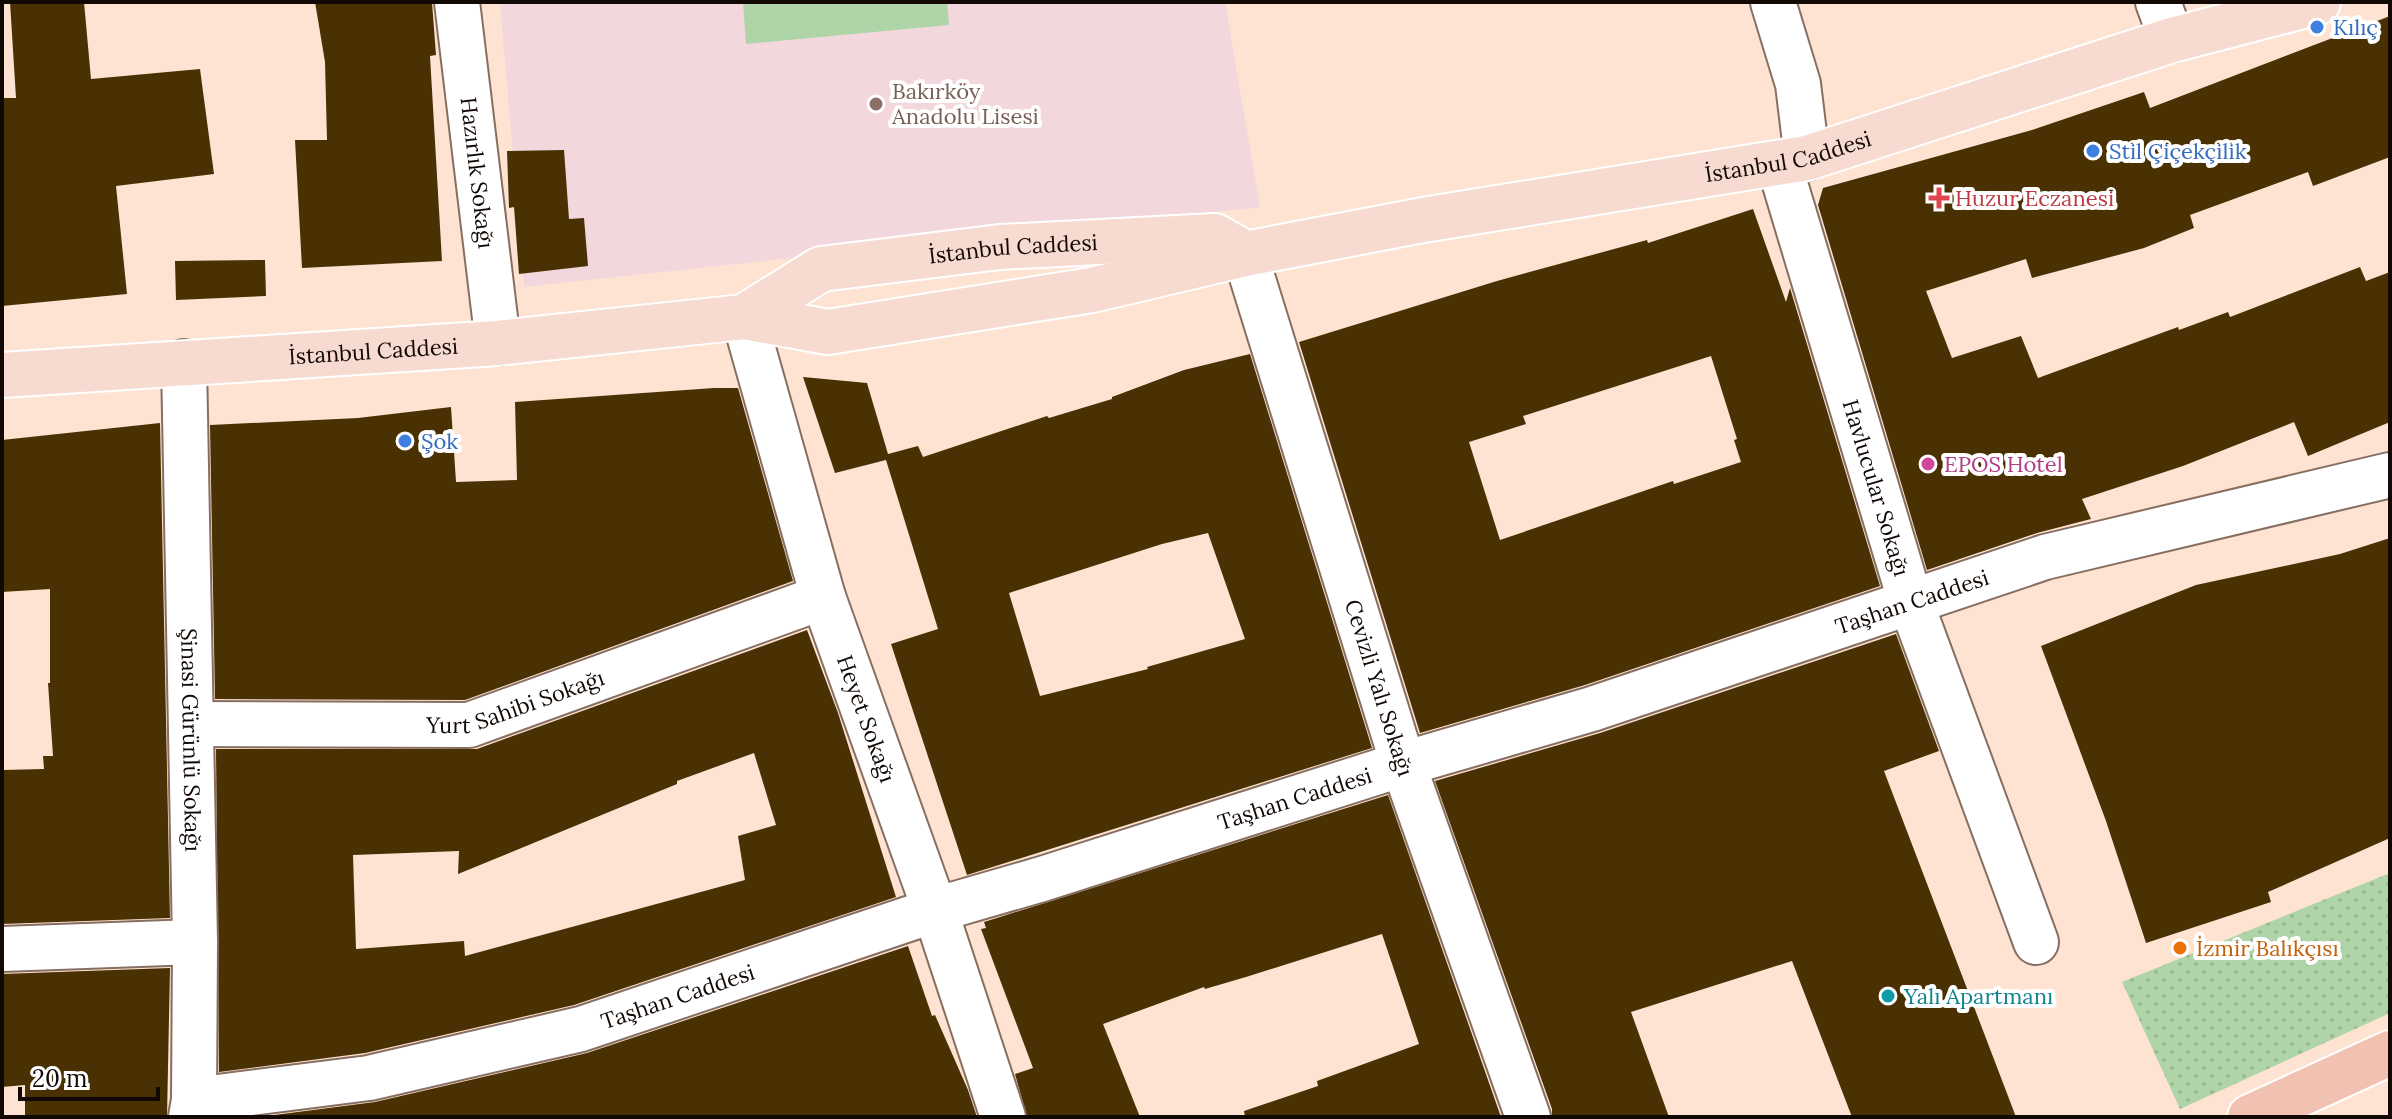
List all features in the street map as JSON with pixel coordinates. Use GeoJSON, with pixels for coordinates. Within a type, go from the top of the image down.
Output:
{"type":"FeatureCollection","features":[{"type":"Feature","properties":{"kind":"highway"},"geometry":{"type":"LineString","coordinates":[[2250,1117],[2390,1053]]}},
{"type":"Feature","properties":{"kind":"main road","name":"İstanbul Caddesi"},"geometry":{"type":"LineString","coordinates":[[2,375],[498,343],[744,317],[828,332],[1092,290],[1245,254],[1423,220],[1793,161],[2165,21],[2318,2]]}},
{"type":"Feature","properties":{"kind":"main road","name":"İstanbul Caddesi"},"geometry":{"type":"LineString","coordinates":[[744,317],[821,269],[836,267],[1000,247],[1215,236],[1245,254]]}},
{"type":"Feature","properties":{"kind":"street","name":"Hazırlık Sokağı"},"geometry":{"type":"LineString","coordinates":[[457,2],[498,343]]}},
{"type":"Feature","properties":{"kind":"street","name":"Havlucular Sokağı"},"geometry":{"type":"LineString","coordinates":[[1773,2],[1798,84],[1793,161],[1911,603],[2036,942]]}},
{"type":"Feature","properties":{"kind":"street","name":"Cevizli Yalı Sokağı"},"geometry":{"type":"LineString","coordinates":[[1245,254],[1403,764],[1528,1117]]}},
{"type":"Feature","properties":{"kind":"street","name":"Heyet Sokağı"},"geometry":{"type":"LineString","coordinates":[[744,317],[823,597],[935,910],[1003,1117]]}},
{"type":"Feature","properties":{"kind":"street","name":"Şinasi Gürünlü Sokağı"},"geometry":{"type":"LineString","coordinates":[[184,362],[195,942],[193,1108]]}},
{"type":"Feature","properties":{"kind":"street","name":"Taşhan Caddesi"},"geometry":{"type":"LineString","coordinates":[[193,1108],[369,1078],[581,1029],[935,910],[1403,764],[1592,709],[2045,557],[2390,475]]}},
{"type":"Feature","properties":{"kind":"street","name":"Yurt Sahibi Sokağı"},"geometry":{"type":"LineString","coordinates":[[191,724],[469,725],[823,597]]}},
{"type":"Feature","properties":{"kind":"street"},"geometry":{"type":"LineString","coordinates":[[2,949],[195,942]]}},
{"type":"Feature","properties":{"kind":"shaded area","name":"Bakırköy Anadolu Lisesi"},"geometry":{"type":"Polygon","coordinates":[[[500,2],[1225,2],[1260,207],[524,287],[500,2]]]}},
{"type":"Feature","properties":{"kind":"green space"},"geometry":{"type":"Polygon","coordinates":[[[743,2],[947,2],[949,25],[746,44],[743,2]]]}},
{"type":"Feature","properties":{"kind":"green space"},"geometry":{"type":"Polygon","coordinates":[[[2390,873],[2390,1013],[2180,1109],[2122,982],[2390,873]]]}},
{"type":"Feature","properties":{"kind":"building"},"geometry":{"type":"Polygon","coordinates":[[[10,2],[84,2],[91,79],[200,69],[214,174],[116,186],[127,294],[2,306],[2,98],[16,98],[10,2]]]}},
{"type":"Feature","properties":{"kind":"building"},"geometry":{"type":"Polygon","coordinates":[[[315,2],[432,2],[436,55],[430,56],[442,261],[302,268],[295,140],[327,140],[325,62],[315,2]]]}},
{"type":"Feature","properties":{"kind":"building"},"geometry":{"type":"Polygon","coordinates":[[[2390,16],[2390,157],[2313,186],[2308,172],[2190,215],[2194,228],[2144,248],[2032,278],[2026,259],[1926,291],[1952,358],[2021,336],[2038,378],[2178,327],[2179,330],[2228,312],[2230,317],[2360,267],[2366,281],[2390,272],[2390,422],[2308,456],[2294,422],[2183,466],[2082,499],[2091,519],[2037,533],[1927,570],[1818,205],[1823,188],[2032,130],[2144,92],[2150,108],[2390,16]]]}},
{"type":"Feature","properties":{"kind":"building"},"geometry":{"type":"Polygon","coordinates":[[[564,150],[569,219],[584,218],[588,266],[519,274],[514,207],[509,208],[507,151],[564,150]]]}},
{"type":"Feature","properties":{"kind":"building"},"geometry":{"type":"Polygon","coordinates":[[[1753,209],[1786,302],[1790,288],[1880,586],[1585,685],[1420,733],[1299,342],[1497,281],[1647,240],[1648,243],[1753,209]],[[1711,356],[1523,416],[1526,424],[1469,442],[1500,540],[1673,481],[1674,484],[1741,462],[1734,440],[1737,439],[1711,356]]]}},
{"type":"Feature","properties":{"kind":"building"},"geometry":{"type":"Polygon","coordinates":[[[265,260],[266,296],[176,300],[175,261],[265,260]]]}},
{"type":"Feature","properties":{"kind":"building"},"geometry":{"type":"Polygon","coordinates":[[[1250,354],[1372,748],[967,875],[891,644],[938,629],[886,460],[835,473],[803,377],[867,383],[888,454],[918,446],[923,457],[1047,416],[1049,418],[1112,399],[1184,370],[1250,354]],[[1208,533],[1162,544],[1009,593],[1040,696],[1148,669],[1245,639],[1208,533]]]}},
{"type":"Feature","properties":{"kind":"building"},"geometry":{"type":"Polygon","coordinates":[[[738,388],[793,581],[465,700],[215,699],[210,425],[358,418],[451,407],[456,482],[517,480],[515,402],[738,388]]]}},
{"type":"Feature","properties":{"kind":"building"},"geometry":{"type":"Polygon","coordinates":[[[160,423],[170,918],[2,924],[2,770],[44,769],[43,756],[53,756],[48,683],[50,589],[2,592],[2,440],[160,423]]]}},
{"type":"Feature","properties":{"kind":"building"},"geometry":{"type":"Polygon","coordinates":[[[2390,538],[2390,838],[2268,892],[2271,902],[2146,943],[2106,821],[2041,646],[2196,585],[2340,554],[2390,538]]]}},
{"type":"Feature","properties":{"kind":"building"},"geometry":{"type":"Polygon","coordinates":[[[807,630],[838,713],[896,897],[574,1005],[365,1053],[219,1072],[216,749],[477,749],[807,630]],[[754,753],[677,781],[677,784],[458,874],[459,851],[353,855],[356,949],[464,941],[465,956],[745,880],[738,836],[776,825],[754,753]]]}},
{"type":"Feature","properties":{"kind":"building"},"geometry":{"type":"Polygon","coordinates":[[[1896,634],[1939,751],[1884,771],[2016,1117],[1852,1117],[1792,961],[1631,1012],[1669,1117],[1552,1117],[1552,1109],[1435,781],[1600,733],[1896,634]]]}},
{"type":"Feature","properties":{"kind":"building"},"geometry":{"type":"Polygon","coordinates":[[[1388,795],[1501,1117],[1245,1117],[1244,1111],[1318,1086],[1317,1081],[1419,1044],[1382,934],[1246,977],[1204,987],[1103,1024],[1140,1117],[1027,1117],[1015,1074],[1033,1068],[981,929],[986,928],[984,922],[1388,795]]]}},
{"type":"Feature","properties":{"kind":"building"},"geometry":{"type":"Polygon","coordinates":[[[908,946],[932,1016],[935,1015],[977,1117],[259,1117],[375,1102],[587,1053],[908,946]]]}},
{"type":"Feature","properties":{"kind":"building"},"geometry":{"type":"Polygon","coordinates":[[[170,968],[167,1117],[25,1115],[25,1085],[2,1087],[2,974],[170,968]]]}},
{"type":"Feature","properties":{"kind":"place","name":"Kılıç"},"geometry":{"type":"Point","coordinates":[2317,27]}},
{"type":"Feature","properties":{"kind":"place","name":"Bakırköy Anadolu Lisesi"},"geometry":{"type":"Point","coordinates":[876,104]}},
{"type":"Feature","properties":{"kind":"place","name":"Stil Çiçekçilik"},"geometry":{"type":"Point","coordinates":[2093,151]}},
{"type":"Feature","properties":{"kind":"place","name":"Huzur Eczanesi"},"geometry":{"type":"Point","coordinates":[1939,198]}},
{"type":"Feature","properties":{"kind":"place","name":"Şok"},"geometry":{"type":"Point","coordinates":[405,441]}},
{"type":"Feature","properties":{"kind":"place","name":"EPOS Hotel"},"geometry":{"type":"Point","coordinates":[1928,464]}},
{"type":"Feature","properties":{"kind":"place","name":"İzmir Balıkçısı"},"geometry":{"type":"Point","coordinates":[2180,948]}},
{"type":"Feature","properties":{"kind":"place","name":"Yalı Apartmanı"},"geometry":{"type":"Point","coordinates":[1888,996]}}]}
